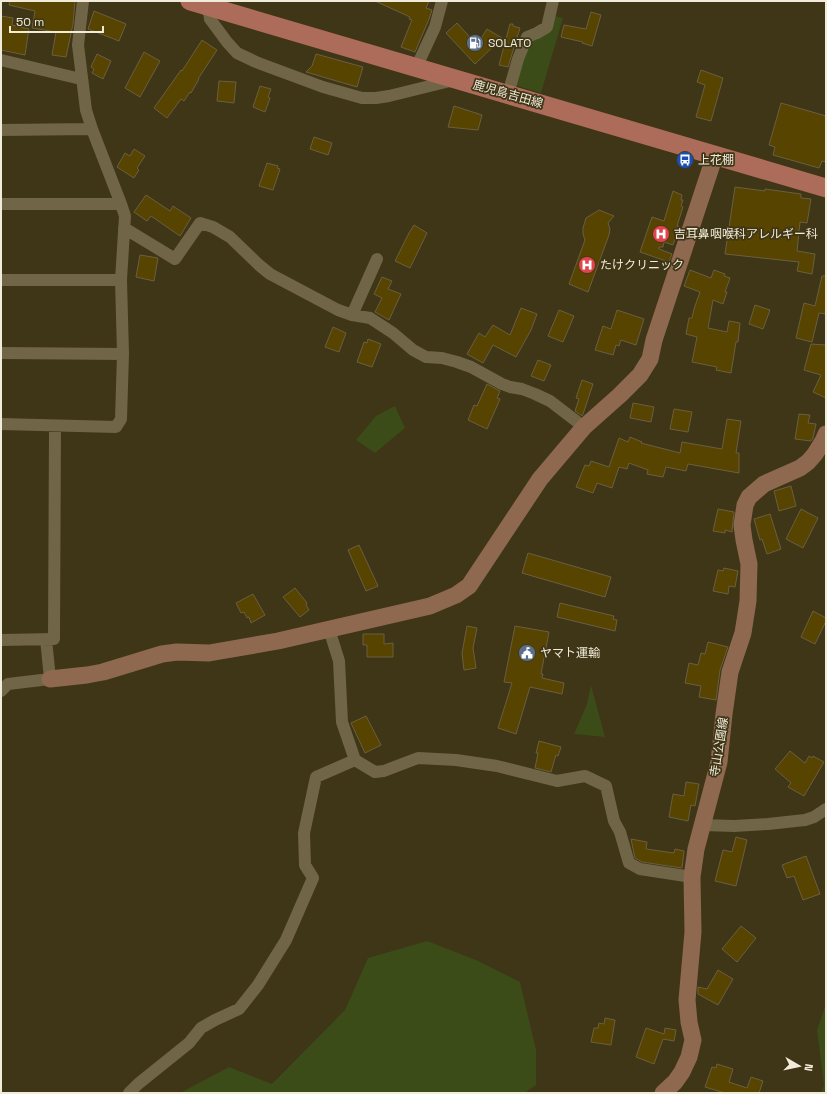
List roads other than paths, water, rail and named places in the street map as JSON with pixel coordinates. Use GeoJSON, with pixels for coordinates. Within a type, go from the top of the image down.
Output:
{"type":"FeatureCollection","features":[{"type":"Feature","properties":{"kind":"main road","name":"鹿児島吉田線"},"geometry":{"type":"LineString","coordinates":[[190,1],[826,188]]}},
{"type":"Feature","properties":{"kind":"street"},"geometry":{"type":"LineString","coordinates":[[1,424],[116,427],[122,419],[121,280],[125,216],[92,130],[86,110],[81,79],[78,44],[83,1]]}},
{"type":"Feature","properties":{"kind":"street"},"geometry":{"type":"LineString","coordinates":[[416,68],[436,27],[442,1]]}},
{"type":"Feature","properties":{"kind":"street"},"geometry":{"type":"LineString","coordinates":[[508,94],[526,37],[547,27],[554,1]]}},
{"type":"Feature","properties":{"kind":"street"},"geometry":{"type":"LineString","coordinates":[[208,6],[210,18],[237,53],[256,62],[323,87],[362,98],[376,98],[457,79]]}},
{"type":"Feature","properties":{"kind":"street"},"geometry":{"type":"LineString","coordinates":[[1,60],[81,79]]}},
{"type":"Feature","properties":{"kind":"street"},"geometry":{"type":"LineString","coordinates":[[1,130],[92,130]]}},
{"type":"Feature","properties":{"kind":"street"},"geometry":{"type":"LineString","coordinates":[[1,691],[8,684],[87,676],[162,654],[177,652],[209,653],[278,641],[430,606],[456,596],[468,586],[540,479],[584,427],[640,375],[650,359],[654,340],[715,155]]}},
{"type":"Feature","properties":{"kind":"street"},"geometry":{"type":"LineString","coordinates":[[1,204],[121,204]]}},
{"type":"Feature","properties":{"kind":"street"},"geometry":{"type":"LineString","coordinates":[[124,228],[175,259],[200,223],[213,227],[230,237],[270,274],[338,310],[352,316],[370,318],[393,333],[413,350],[426,357],[442,358],[457,362],[502,384],[522,389],[550,401],[584,427]]}},
{"type":"Feature","properties":{"kind":"street"},"geometry":{"type":"LineString","coordinates":[[352,316],[377,259]]}},
{"type":"Feature","properties":{"kind":"street"},"geometry":{"type":"LineString","coordinates":[[1,280],[121,280]]}},
{"type":"Feature","properties":{"kind":"street"},"geometry":{"type":"LineString","coordinates":[[1,353],[122,354]]}},
{"type":"Feature","properties":{"kind":"street"},"geometry":{"type":"LineString","coordinates":[[1,640],[54,639],[55,426]]}},
{"type":"Feature","properties":{"kind":"street","name":"寺山公園線"},"geometry":{"type":"LineString","coordinates":[[663,1093],[675,1082],[682,1072],[689,1057],[693,1040],[689,1022],[687,1000],[692,932],[692,877],[696,849],[718,762],[730,672],[743,633],[748,601],[749,564],[742,525],[745,505],[749,497],[764,484],[800,468],[808,462],[815,454],[826,434]]}},
{"type":"Feature","properties":{"kind":"street"},"geometry":{"type":"LineString","coordinates":[[329,629],[339,661],[342,722],[355,760],[375,772],[384,771],[418,758],[456,760],[497,766],[557,782],[585,776],[606,786],[614,821],[620,832],[628,863],[640,869],[692,877]]}},
{"type":"Feature","properties":{"kind":"street"},"geometry":{"type":"LineString","coordinates":[[46,639],[50,679]]}},
{"type":"Feature","properties":{"kind":"street"},"geometry":{"type":"LineString","coordinates":[[129,1093],[188,1042],[201,1028],[215,1020],[239,1010],[258,985],[286,940],[313,878],[306,865],[304,833],[316,777],[355,760]]}},
{"type":"Feature","properties":{"kind":"street"},"geometry":{"type":"LineString","coordinates":[[703,825],[734,826],[776,824],[805,820],[814,817],[826,809]]}},
{"type":"Feature","properties":{"kind":"place","name":"SOLATO"},"geometry":{"type":"Point","coordinates":[475,43]}},
{"type":"Feature","properties":{"kind":"place","name":"上花棚"},"geometry":{"type":"Point","coordinates":[685,160]}},
{"type":"Feature","properties":{"kind":"place","name":"吉耳鼻咽喉科アレルギー科"},"geometry":{"type":"Point","coordinates":[661,234]}},
{"type":"Feature","properties":{"kind":"place","name":"たけクリニック"},"geometry":{"type":"Point","coordinates":[587,265]}},
{"type":"Feature","properties":{"kind":"place","name":"ヤマト運輸"},"geometry":{"type":"Point","coordinates":[527,653]}}]}
